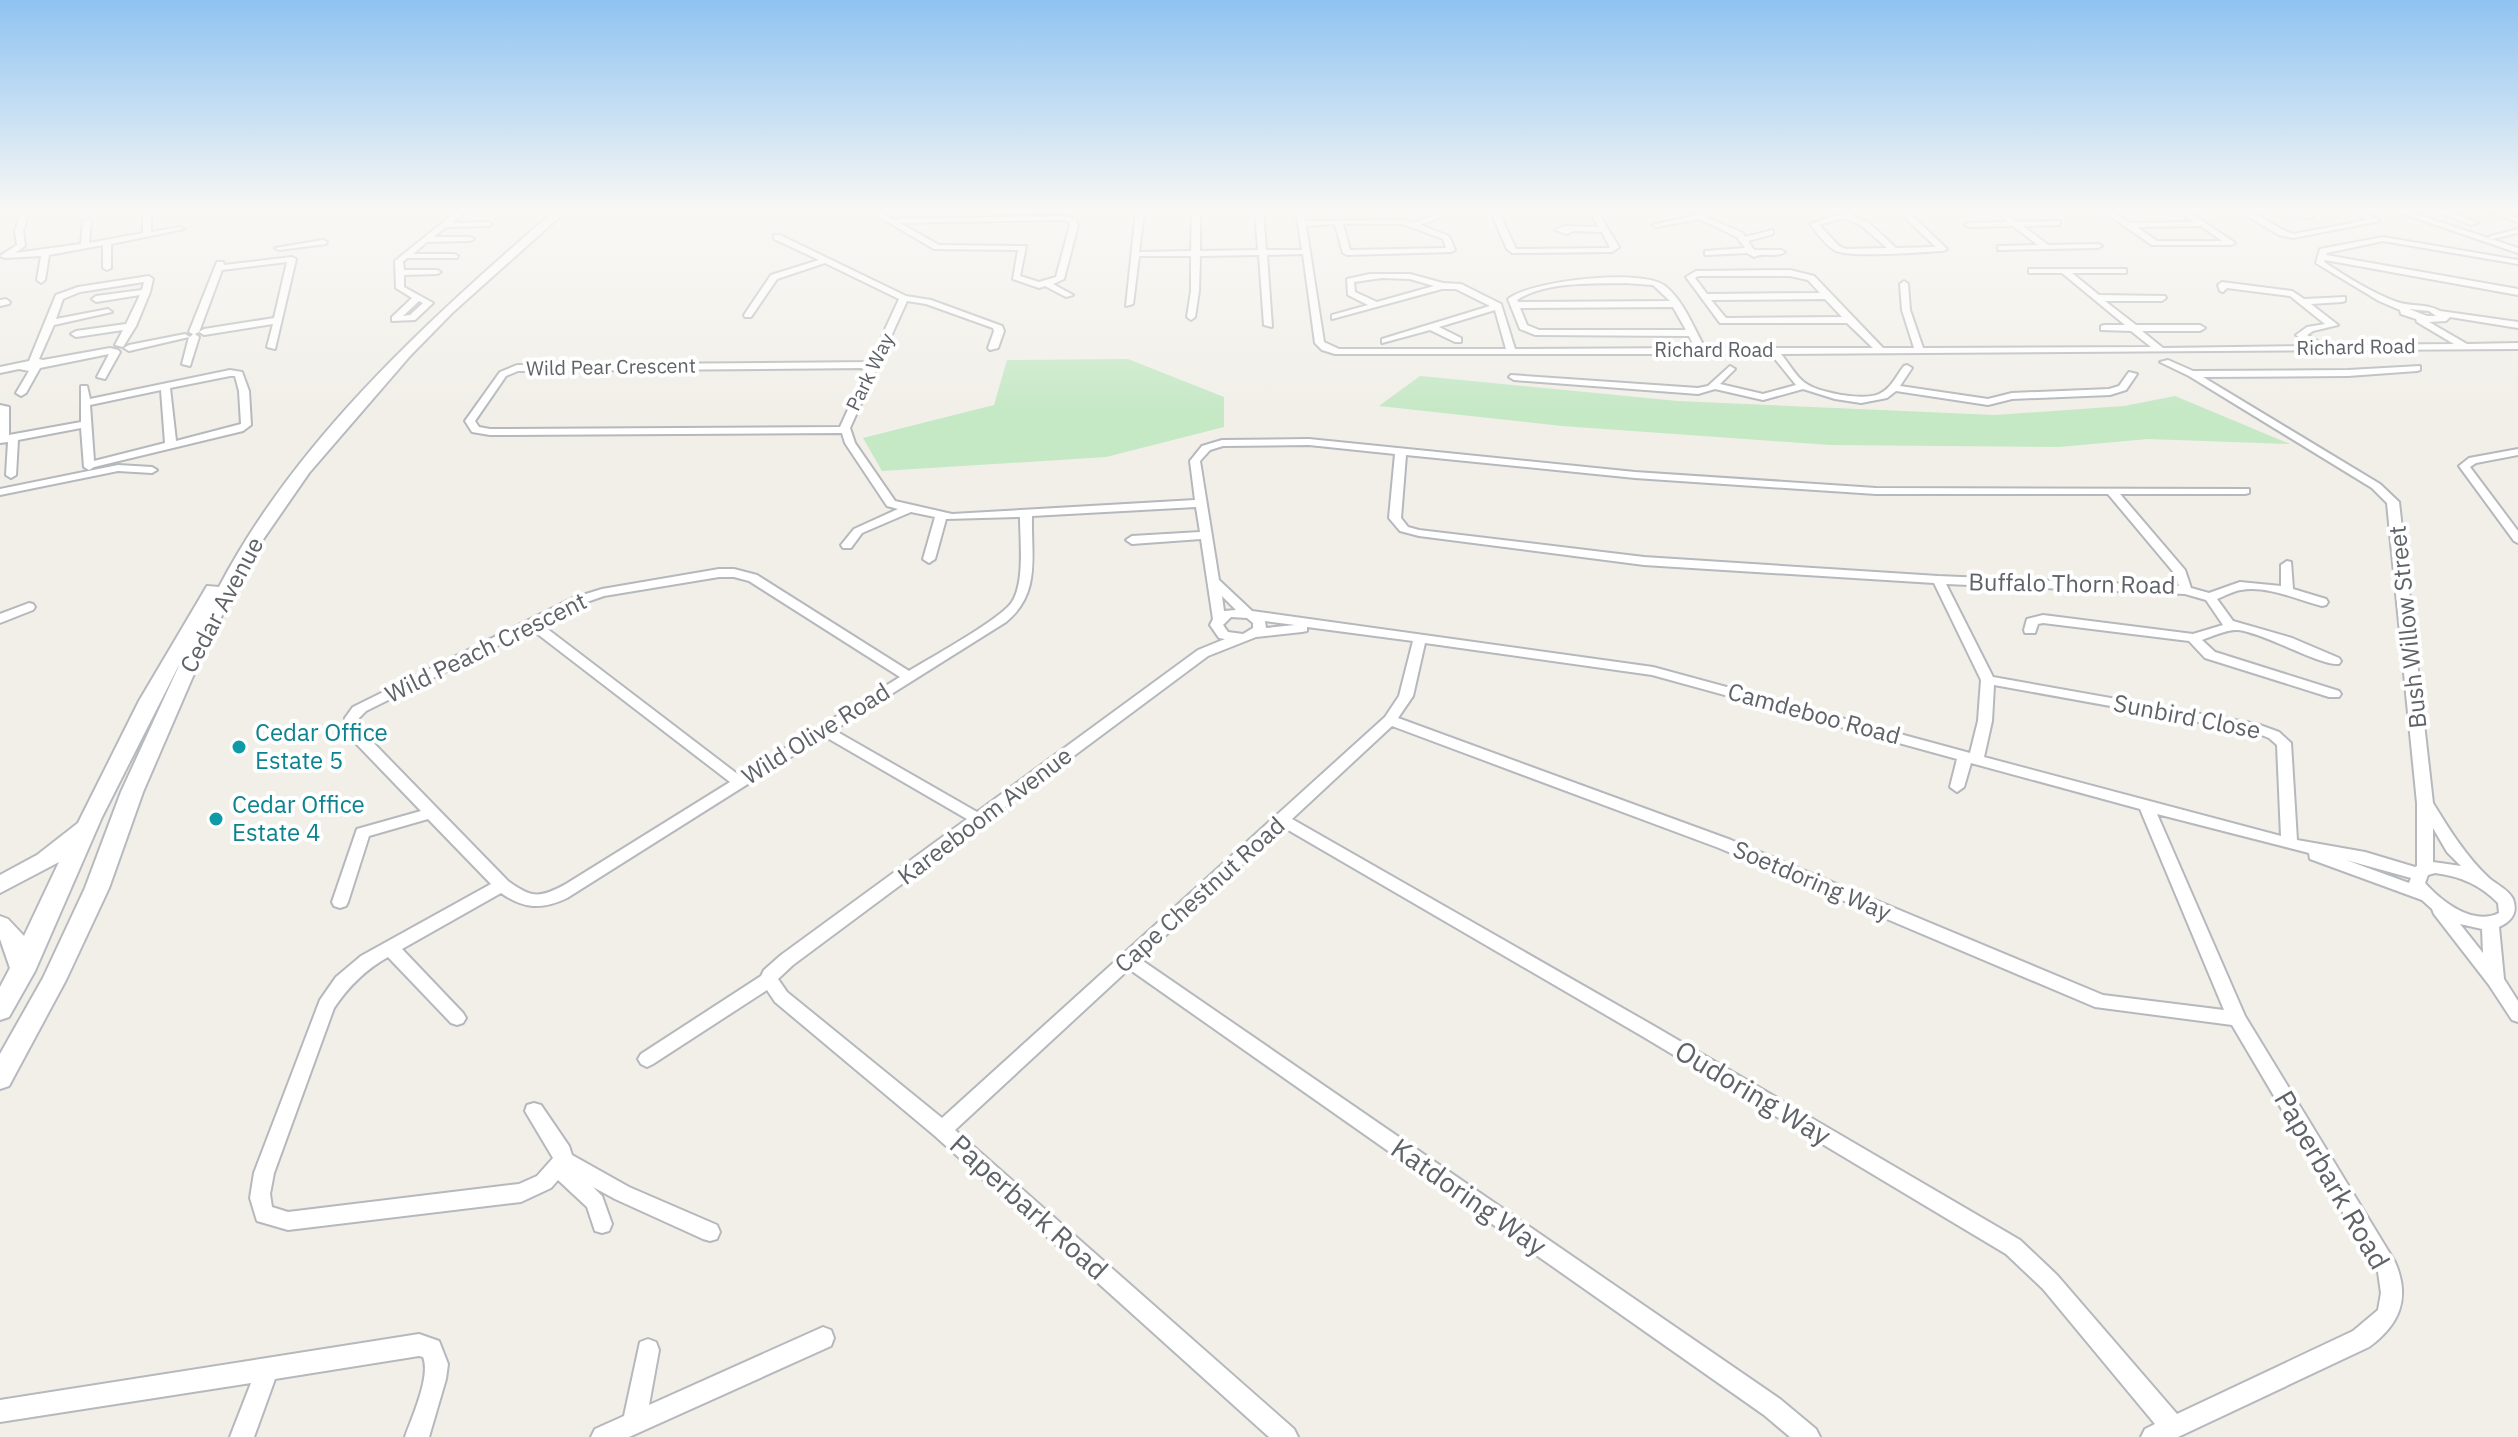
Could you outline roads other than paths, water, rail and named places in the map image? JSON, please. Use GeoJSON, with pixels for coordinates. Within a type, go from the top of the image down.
{"type":"FeatureCollection","features":[{"type":"Feature","properties":{"kind":"main road","name":"Cedar Avenue"},"geometry":{"type":"LineString","coordinates":[[0,1010],[23,971],[53,897],[184,636],[274,500],[350,406],[394,357],[479,278]]}},
{"type":"Feature","properties":{"kind":"main road","name":"Cedar Avenue"},"geometry":{"type":"LineString","coordinates":[[0,1078],[54,980],[97,888],[132,792],[194,653],[245,554],[304,470],[405,353],[484,278]]}},
{"type":"Feature","properties":{"kind":"main road"},"geometry":{"type":"LineString","coordinates":[[0,885],[45,861],[91,821]]}},
{"type":"Feature","properties":{"kind":"main road"},"geometry":{"type":"LineString","coordinates":[[0,925],[13,937],[23,971]]}},
{"type":"Feature","properties":{"kind":"street"},"geometry":{"type":"LineString","coordinates":[[187,364],[194,334],[215,278]]}},
{"type":"Feature","properties":{"kind":"street"},"geometry":{"type":"LineString","coordinates":[[272,347],[288,278]]}},
{"type":"Feature","properties":{"kind":"street"},"geometry":{"type":"LineString","coordinates":[[399,278],[400,288],[416,299]]}},
{"type":"Feature","properties":{"kind":"street"},"geometry":{"type":"LineString","coordinates":[[748,315],[773,278]]}},
{"type":"Feature","properties":{"kind":"street"},"geometry":{"type":"LineString","coordinates":[[861,278],[904,298],[928,302],[998,327],[993,348]]}},
{"type":"Feature","properties":{"kind":"street"},"geometry":{"type":"LineString","coordinates":[[1019,278],[1034,284],[1048,284],[1060,278]]}},
{"type":"Feature","properties":{"kind":"street"},"geometry":{"type":"LineString","coordinates":[[1129,304],[1133,278]]}},
{"type":"Feature","properties":{"kind":"street"},"geometry":{"type":"LineString","coordinates":[[1191,317],[1195,278]]}},
{"type":"Feature","properties":{"kind":"street"},"geometry":{"type":"LineString","coordinates":[[1266,278],[1269,325]]}},
{"type":"Feature","properties":{"kind":"street","name":"Richard Road"},"geometry":{"type":"LineString","coordinates":[[1311,278],[1320,343],[1325,348],[1348,353],[1879,349],[2157,352],[2518,346]]}},
{"type":"Feature","properties":{"kind":"street"},"geometry":{"type":"LineString","coordinates":[[1374,304],[1351,293],[1351,280],[1394,278]]}},
{"type":"Feature","properties":{"kind":"street"},"geometry":{"type":"LineString","coordinates":[[1422,278],[1498,306]]}},
{"type":"Feature","properties":{"kind":"street"},"geometry":{"type":"LineString","coordinates":[[1691,278],[1720,319],[1849,320]]}},
{"type":"Feature","properties":{"kind":"street"},"geometry":{"type":"LineString","coordinates":[[1811,278],[1879,349]]}},
{"type":"Feature","properties":{"kind":"street"},"geometry":{"type":"LineString","coordinates":[[2073,278],[2157,352],[2186,366],[2348,373],[2417,368]]}},
{"type":"Feature","properties":{"kind":"street"},"geometry":{"type":"LineString","coordinates":[[2345,278],[2404,308],[2464,346]]}},
{"type":"Feature","properties":{"kind":"street"},"geometry":{"type":"LineString","coordinates":[[2440,278],[2518,292]]}},
{"type":"Feature","properties":{"kind":"street"},"geometry":{"type":"LineString","coordinates":[[53,322],[59,297],[69,292],[149,279],[131,326],[102,377]]}},
{"type":"Feature","properties":{"kind":"street"},"geometry":{"type":"LineString","coordinates":[[1601,282],[1613,305]]}},
{"type":"Feature","properties":{"kind":"street"},"geometry":{"type":"LineString","coordinates":[[1691,333],[1534,332],[1523,327],[1512,299],[1521,292],[1601,282],[1655,283],[1663,288],[1674,304],[1701,350]]}},
{"type":"Feature","properties":{"kind":"street"},"geometry":{"type":"LineString","coordinates":[[1048,284],[1069,295]]}},
{"type":"Feature","properties":{"kind":"street"},"geometry":{"type":"LineString","coordinates":[[1904,284],[1906,310],[1919,349]]}},
{"type":"Feature","properties":{"kind":"street"},"geometry":{"type":"LineString","coordinates":[[1335,317],[1447,285]]}},
{"type":"Feature","properties":{"kind":"street"},"geometry":{"type":"LineString","coordinates":[[2223,289],[2222,285],[2288,293],[2333,325],[2310,329],[2301,335],[2321,348]]}},
{"type":"Feature","properties":{"kind":"street"},"geometry":{"type":"LineString","coordinates":[[96,299],[146,292]]}},
{"type":"Feature","properties":{"kind":"street"},"geometry":{"type":"LineString","coordinates":[[1704,297],[1827,296]]}},
{"type":"Feature","properties":{"kind":"street","name":"Park Way"},"geometry":{"type":"LineString","coordinates":[[904,298],[845,430],[846,437],[891,504],[941,516],[1201,503]]}},
{"type":"Feature","properties":{"kind":"street"},"geometry":{"type":"LineString","coordinates":[[2097,298],[2162,298]]}},
{"type":"Feature","properties":{"kind":"street"},"geometry":{"type":"LineString","coordinates":[[2302,302],[2342,299]]}},
{"type":"Feature","properties":{"kind":"street"},"geometry":{"type":"LineString","coordinates":[[1514,305],[1674,304]]}},
{"type":"Feature","properties":{"kind":"street"},"geometry":{"type":"LineString","coordinates":[[1575,305],[1588,333]]}},
{"type":"Feature","properties":{"kind":"street"},"geometry":{"type":"LineString","coordinates":[[1385,341],[1498,306]]}},
{"type":"Feature","properties":{"kind":"street"},"geometry":{"type":"LineString","coordinates":[[1498,306],[1511,351]]}},
{"type":"Feature","properties":{"kind":"street"},"geometry":{"type":"LineString","coordinates":[[2404,308],[2416,306],[2518,325]]}},
{"type":"Feature","properties":{"kind":"street"},"geometry":{"type":"LineString","coordinates":[[21,393],[45,329],[53,322],[108,312]]}},
{"type":"Feature","properties":{"kind":"street"},"geometry":{"type":"LineString","coordinates":[[2433,320],[2446,318],[2442,313]]}},
{"type":"Feature","properties":{"kind":"street"},"geometry":{"type":"LineString","coordinates":[[2413,316],[2433,320],[2477,346]]}},
{"type":"Feature","properties":{"kind":"street"},"geometry":{"type":"LineString","coordinates":[[0,371],[278,320]]}},
{"type":"Feature","properties":{"kind":"street"},"geometry":{"type":"LineString","coordinates":[[1760,321],[1772,336]]}},
{"type":"Feature","properties":{"kind":"street"},"geometry":{"type":"LineString","coordinates":[[76,334],[131,326]]}},
{"type":"Feature","properties":{"kind":"street"},"geometry":{"type":"LineString","coordinates":[[1429,326],[1458,340]]}},
{"type":"Feature","properties":{"kind":"street"},"geometry":{"type":"LineString","coordinates":[[2104,328],[2200,328]]}},
{"type":"Feature","properties":{"kind":"street"},"geometry":{"type":"LineString","coordinates":[[1773,350],[1801,385],[1836,397],[1879,397],[1893,388],[1907,368]]}},
{"type":"Feature","properties":{"kind":"street"},"geometry":{"type":"LineString","coordinates":[[2186,366],[2195,350]]}},
{"type":"Feature","properties":{"kind":"street","name":"Bush Willow Street"},"geometry":{"type":"LineString","coordinates":[[2157,352],[2165,362],[2186,366],[2376,486],[2393,502],[2425,803],[2421,872],[2417,884],[2431,900]]}},
{"type":"Feature","properties":{"kind":"street","name":"Wild Pear Crescent"},"geometry":{"type":"LineString","coordinates":[[845,430],[482,431],[472,427],[470,421],[503,374],[523,367],[876,365]]}},
{"type":"Feature","properties":{"kind":"street"},"geometry":{"type":"LineString","coordinates":[[1714,386],[1730,369]]}},
{"type":"Feature","properties":{"kind":"street"},"geometry":{"type":"LineString","coordinates":[[84,388],[89,466],[246,425],[245,402],[239,374],[236,373],[85,403]]}},
{"type":"Feature","properties":{"kind":"street"},"geometry":{"type":"LineString","coordinates":[[1893,388],[1988,402],[2012,396],[2110,392],[2123,388],[2132,374]]}},
{"type":"Feature","properties":{"kind":"street"},"geometry":{"type":"LineString","coordinates":[[1514,377],[1691,391],[1714,386],[1763,397],[1785,394],[1801,385]]}},
{"type":"Feature","properties":{"kind":"street"},"geometry":{"type":"LineString","coordinates":[[165,386],[171,446]]}},
{"type":"Feature","properties":{"kind":"street"},"geometry":{"type":"LineString","coordinates":[[4,407],[11,475]]}},
{"type":"Feature","properties":{"kind":"street"},"geometry":{"type":"LineString","coordinates":[[6,439],[85,424]]}},
{"type":"Feature","properties":{"kind":"street"},"geometry":{"type":"LineString","coordinates":[[1238,638],[1218,625],[1215,583],[1195,461],[1206,448],[1234,441],[1283,441],[1401,450],[1635,475],[1876,491],[2245,491]]}},
{"type":"Feature","properties":{"kind":"street","name":"Buffalo Thorn Road"},"geometry":{"type":"LineString","coordinates":[[1401,450],[1395,518],[1404,529],[1419,533],[1644,561],[1938,580],[2186,590],[2181,573],[2113,493]]}},
{"type":"Feature","properties":{"kind":"street"},"geometry":{"type":"LineString","coordinates":[[2518,452],[2473,460],[2464,466],[2512,526],[2518,539]]}},
{"type":"Feature","properties":{"kind":"street"},"geometry":{"type":"LineString","coordinates":[[0,492],[118,468],[152,470]]}},
{"type":"Feature","properties":{"kind":"street"},"geometry":{"type":"LineString","coordinates":[[847,545],[858,531],[907,509]]}},
{"type":"Feature","properties":{"kind":"street","name":"Wild Olive Road"},"geometry":{"type":"LineString","coordinates":[[532,903],[557,897],[1001,619],[1017,604],[1022,591],[1026,513]]}},
{"type":"Feature","properties":{"kind":"street"},"geometry":{"type":"LineString","coordinates":[[929,559],[941,516]]}},
{"type":"Feature","properties":{"kind":"street"},"geometry":{"type":"LineString","coordinates":[[1132,540],[1206,535]]}},
{"type":"Feature","properties":{"kind":"street"},"geometry":{"type":"LineString","coordinates":[[2287,565],[2287,591]]}},
{"type":"Feature","properties":{"kind":"street","name":"Wild Peach Crescent"},"geometry":{"type":"LineString","coordinates":[[532,903],[502,885],[351,731],[351,719],[369,704],[590,596],[734,573],[753,578],[908,676]]}},
{"type":"Feature","properties":{"kind":"street"},"geometry":{"type":"LineString","coordinates":[[1938,580],[1988,680],[1985,721],[1957,787]]}},
{"type":"Feature","properties":{"kind":"street"},"geometry":{"type":"LineString","coordinates":[[1215,583],[1232,601],[1260,622],[1256,633]]}},
{"type":"Feature","properties":{"kind":"street"},"geometry":{"type":"LineString","coordinates":[[2186,590],[2210,597],[2245,585],[2287,591],[2322,602]]}},
{"type":"Feature","properties":{"kind":"street"},"geometry":{"type":"LineString","coordinates":[[2210,597],[2231,624],[2287,641],[2334,661]]}},
{"type":"Feature","properties":{"kind":"street"},"geometry":{"type":"LineString","coordinates":[[0,619],[29,607]]}},
{"type":"Feature","properties":{"kind":"street","name":"Camdeboo Road"},"geometry":{"type":"LineString","coordinates":[[1218,625],[1236,612],[1653,671],[2292,844],[2421,872],[2435,867],[2461,871],[2493,888]]}},
{"type":"Feature","properties":{"kind":"street"},"geometry":{"type":"LineString","coordinates":[[2030,630],[2032,622],[2043,619],[2193,638],[2223,631],[2231,624]]}},
{"type":"Feature","properties":{"kind":"street"},"geometry":{"type":"LineString","coordinates":[[532,623],[739,782]]}},
{"type":"Feature","properties":{"kind":"street","name":"Kareeboom Avenue"},"geometry":{"type":"LineString","coordinates":[[1203,653],[1218,625]]}},
{"type":"Feature","properties":{"kind":"street","name":"Camdeboo Road"},"geometry":{"type":"LineString","coordinates":[[1238,638],[1327,625]]}},
{"type":"Feature","properties":{"kind":"street","name":"Kareeboom Avenue"},"geometry":{"type":"LineString","coordinates":[[647,1059],[769,980],[770,975],[787,960],[1203,653],[1238,638]]}},
{"type":"Feature","properties":{"kind":"street","name":"Cape Chestnut Road"},"geometry":{"type":"LineString","coordinates":[[942,1130],[1390,720],[1406,696],[1420,638]]}},
{"type":"Feature","properties":{"kind":"street"},"geometry":{"type":"LineString","coordinates":[[2193,638],[2210,655],[2334,694]]}},
{"type":"Feature","properties":{"kind":"street","name":"Sunbird Close"},"geometry":{"type":"LineString","coordinates":[[1988,680],[2257,728],[2274,735],[2284,743],[2292,844]]}},
{"type":"Feature","properties":{"kind":"street","name":"Soetdoring Way"},"geometry":{"type":"LineString","coordinates":[[1390,720],[1725,844],[2101,1002],[2237,1019]]}},
{"type":"Feature","properties":{"kind":"street"},"geometry":{"type":"LineString","coordinates":[[824,730],[978,819]]}},
{"type":"Feature","properties":{"kind":"street","name":"Bush Willow Street"},"geometry":{"type":"LineString","coordinates":[[2425,803],[2453,848],[2493,888]]}},
{"type":"Feature","properties":{"kind":"street","name":"Paperbark Road"},"geometry":{"type":"LineString","coordinates":[[2146,806],[2237,1019],[2388,1269],[2394,1300],[2386,1319],[2361,1339],[2153,1437]]}},
{"type":"Feature","properties":{"kind":"street"},"geometry":{"type":"LineString","coordinates":[[340,902],[362,833],[432,813]]}},
{"type":"Feature","properties":{"kind":"street","name":"Oudoring Way"},"geometry":{"type":"LineString","coordinates":[[1282,820],[1648,1031],[2013,1247],[2050,1282],[2173,1427]]}},
{"type":"Feature","properties":{"kind":"street","name":"Camdeboo Road"},"geometry":{"type":"LineString","coordinates":[[2292,844],[2431,900],[2464,918],[2491,923]]}},
{"type":"Feature","properties":{"kind":"street"},"geometry":{"type":"LineString","coordinates":[[502,885],[367,961],[342,982],[326,1005],[264,1173],[259,1191],[264,1214],[288,1221],[318,1219],[521,1193],[544,1182],[561,1163],[562,1152],[534,1111]]}},
{"type":"Feature","properties":{"kind":"street"},"geometry":{"type":"LineString","coordinates":[[2493,888],[2515,907],[2501,921],[2491,923],[2495,980]]}},
{"type":"Feature","properties":{"kind":"street"},"geometry":{"type":"LineString","coordinates":[[2431,900],[2495,980],[2518,1015]]}},
{"type":"Feature","properties":{"kind":"street"},"geometry":{"type":"LineString","coordinates":[[390,948],[457,1018]]}},
{"type":"Feature","properties":{"kind":"street","name":"Katdoring Way"},"geometry":{"type":"LineString","coordinates":[[1129,960],[1772,1407],[1808,1437]]}},
{"type":"Feature","properties":{"kind":"street","name":"Paperbark Road"},"geometry":{"type":"LineString","coordinates":[[769,980],[781,997],[942,1130],[1286,1437]]}},
{"type":"Feature","properties":{"kind":"street"},"geometry":{"type":"LineString","coordinates":[[561,1163],[595,1202],[602,1224]]}},
{"type":"Feature","properties":{"kind":"street"},"geometry":{"type":"LineString","coordinates":[[561,1163],[710,1232]]}},
{"type":"Feature","properties":{"kind":"street"},"geometry":{"type":"LineString","coordinates":[[603,1437],[823,1338]]}},
{"type":"Feature","properties":{"kind":"street"},"geometry":{"type":"LineString","coordinates":[[0,1411],[405,1345],[431,1349],[437,1364],[417,1437]]}},
{"type":"Feature","properties":{"kind":"street"},"geometry":{"type":"LineString","coordinates":[[634,1423],[648,1350]]}},
{"type":"Feature","properties":{"kind":"street"},"geometry":{"type":"LineString","coordinates":[[242,1437],[267,1369]]}},
{"type":"Feature","properties":{"kind":"place","name":"Cedar Office Estate 5"},"geometry":{"type":"Point","coordinates":[239,747]}},
{"type":"Feature","properties":{"kind":"place","name":"Cedar Office Estate 4"},"geometry":{"type":"Point","coordinates":[216,819]}}]}
